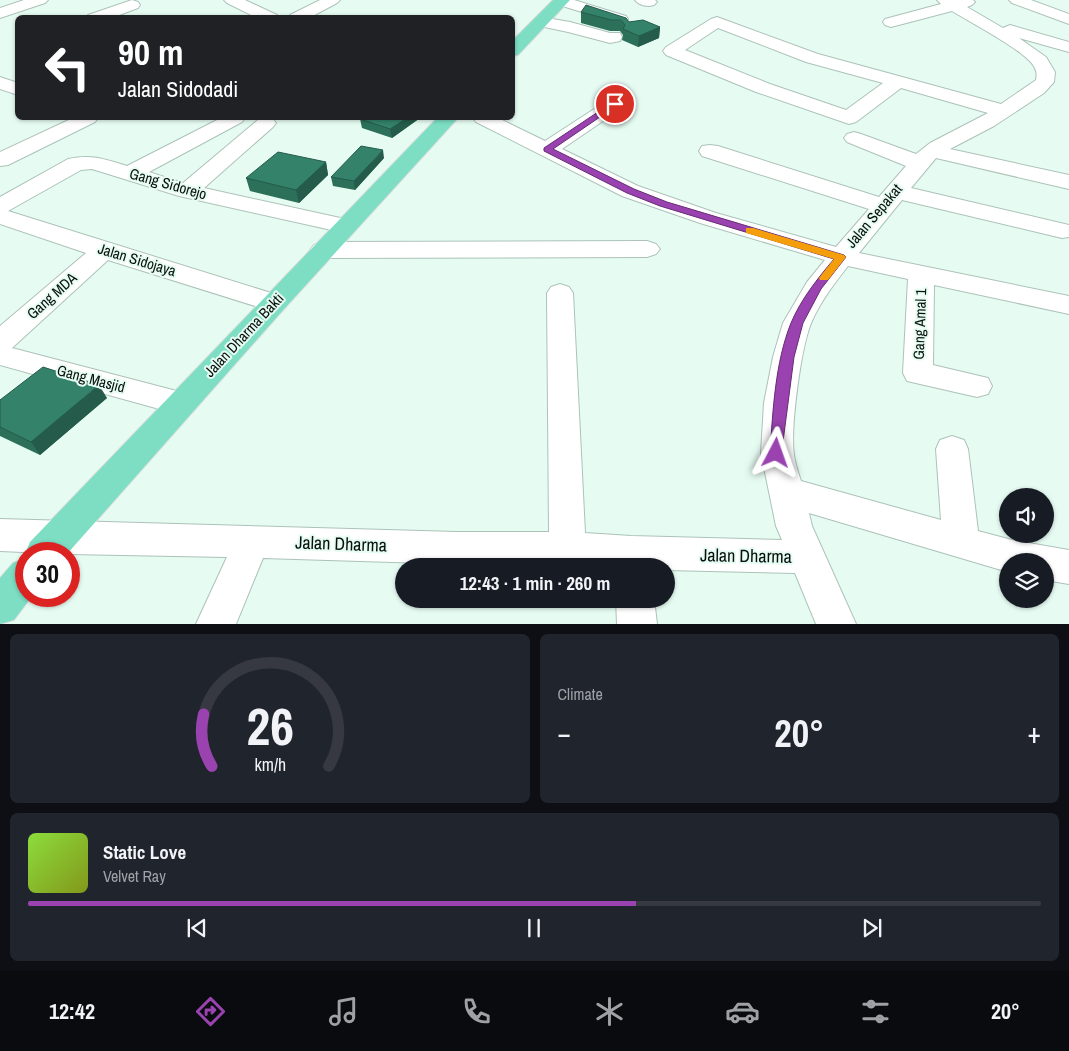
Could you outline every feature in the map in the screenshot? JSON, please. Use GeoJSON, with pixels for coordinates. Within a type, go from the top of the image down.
{"type":"FeatureCollection","features":[{"type":"Feature","properties":{"kind":"main road"},"geometry":{"type":"LineString","coordinates":[[515,48],[562,0]]}},
{"type":"Feature","properties":{"kind":"main road","name":"Jalan Dharma Bakti"},"geometry":{"type":"LineString","coordinates":[[54,542],[345,226],[446,120]]}},
{"type":"Feature","properties":{"kind":"main road"},"geometry":{"type":"LineString","coordinates":[[0,607],[15,589]]}},
{"type":"Feature","properties":{"kind":"street"},"geometry":{"type":"LineString","coordinates":[[3,20],[40,0]]}},
{"type":"Feature","properties":{"kind":"street"},"geometry":{"type":"LineString","coordinates":[[232,0],[264,15]]}},
{"type":"Feature","properties":{"kind":"street"},"geometry":{"type":"LineString","coordinates":[[302,15],[332,0]]}},
{"type":"Feature","properties":{"kind":"street"},"geometry":{"type":"LineString","coordinates":[[562,0],[637,25]]}},
{"type":"Feature","properties":{"kind":"street"},"geometry":{"type":"LineString","coordinates":[[1017,0],[1069,19]]}},
{"type":"Feature","properties":{"kind":"street"},"geometry":{"type":"LineString","coordinates":[[1040,9],[1069,2]]}},
{"type":"Feature","properties":{"kind":"street"},"geometry":{"type":"LineString","coordinates":[[103,15],[132,5]]}},
{"type":"Feature","properties":{"kind":"street"},"geometry":{"type":"LineString","coordinates":[[891,22],[966,7],[1069,46]]}},
{"type":"Feature","properties":{"kind":"street","name":"Jalan Sepakat"},"geometry":{"type":"LineString","coordinates":[[836,624],[794,526],[776,453],[780,403],[788,357],[797,323],[816,288],[925,157],[1004,112],[1045,82],[1046,72],[1040,61],[966,7]]}},
{"type":"Feature","properties":{"kind":"street"},"geometry":{"type":"LineString","coordinates":[[541,22],[570,27],[610,38],[614,37]]}},
{"type":"Feature","properties":{"kind":"street"},"geometry":{"type":"LineString","coordinates":[[898,82],[849,118],[763,88],[672,51],[717,22],[812,58],[898,82],[1004,112]]}},
{"type":"Feature","properties":{"kind":"street"},"geometry":{"type":"LineString","coordinates":[[0,82],[15,88]]}},
{"type":"Feature","properties":{"kind":"street"},"geometry":{"type":"LineString","coordinates":[[547,149],[615,104]]}},
{"type":"Feature","properties":{"kind":"street"},"geometry":{"type":"LineString","coordinates":[[0,160],[84,120]]}},
{"type":"Feature","properties":{"kind":"street"},"geometry":{"type":"LineString","coordinates":[[130,173],[231,120]]}},
{"type":"Feature","properties":{"kind":"street"},"geometry":{"type":"LineString","coordinates":[[487,120],[630,191],[663,204],[841,257],[1069,304]]}},
{"type":"Feature","properties":{"kind":"street"},"geometry":{"type":"LineString","coordinates":[[187,191],[266,122]]}},
{"type":"Feature","properties":{"kind":"street"},"geometry":{"type":"LineString","coordinates":[[854,138],[925,157],[1069,182]]}},
{"type":"Feature","properties":{"kind":"street"},"geometry":{"type":"LineString","coordinates":[[710,151],[889,198],[1062,230]]}},
{"type":"Feature","properties":{"kind":"street","name":"Gang Sidorejo"},"geometry":{"type":"LineString","coordinates":[[0,206],[76,164],[93,162],[187,191],[345,226]]}},
{"type":"Feature","properties":{"kind":"street","name":"Jalan Sidojaya"},"geometry":{"type":"LineString","coordinates":[[0,216],[274,303]]}},
{"type":"Feature","properties":{"kind":"street"},"geometry":{"type":"LineString","coordinates":[[323,250],[647,249]]}},
{"type":"Feature","properties":{"kind":"street","name":"Gang MDA"},"geometry":{"type":"LineString","coordinates":[[0,342],[104,250]]}},
{"type":"Feature","properties":{"kind":"street","name":"Gang Amal 1"},"geometry":{"type":"LineString","coordinates":[[922,274],[918,373],[977,386]]}},
{"type":"Feature","properties":{"kind":"street"},"geometry":{"type":"LineString","coordinates":[[560,293],[568,548]]}},
{"type":"Feature","properties":{"kind":"street","name":"Gang Masjid"},"geometry":{"type":"LineString","coordinates":[[0,355],[181,403]]}},
{"type":"Feature","properties":{"kind":"street"},"geometry":{"type":"LineString","coordinates":[[952,449],[961,542]]}},
{"type":"Feature","properties":{"kind":"street"},"geometry":{"type":"LineString","coordinates":[[785,491],[999,553]]}},
{"type":"Feature","properties":{"kind":"street","name":"Jalan Dharma"},"geometry":{"type":"LineString","coordinates":[[0,535],[32,542]]}},
{"type":"Feature","properties":{"kind":"street"},"geometry":{"type":"LineString","coordinates":[[216,624],[252,541]]}},
{"type":"Feature","properties":{"kind":"street","name":"Jalan Dharma"},"geometry":{"type":"LineString","coordinates":[[80,545],[252,541],[457,548],[568,548],[620,558]]}},
{"type":"Feature","properties":{"kind":"street","name":"Jalan Dharma"},"geometry":{"type":"LineString","coordinates":[[675,559],[807,557]]}},
{"type":"Feature","properties":{"kind":"street"},"geometry":{"type":"LineString","coordinates":[[1054,564],[1069,567]]}},
{"type":"Feature","properties":{"kind":"street"},"geometry":{"type":"LineString","coordinates":[[635,608],[636,624]]}},
{"type":"Feature","properties":{"kind":"building"},"geometry":{"type":"Polygon","coordinates":[[[586,5],[626,18],[629,22],[643,20],[660,27],[639,36],[623,29],[625,25],[621,20],[611,20],[581,12],[586,5]]]}},
{"type":"Feature","properties":{"kind":"building"},"geometry":{"type":"Polygon","coordinates":[[[363,120],[404,120],[390,129],[363,120]]]}},
{"type":"Feature","properties":{"kind":"building"},"geometry":{"type":"Polygon","coordinates":[[[361,146],[383,150],[354,181],[331,177],[361,146]]]}},
{"type":"Feature","properties":{"kind":"building"},"geometry":{"type":"Polygon","coordinates":[[[278,152],[326,162],[296,190],[246,178],[278,152]]]}},
{"type":"Feature","properties":{"kind":"building"},"geometry":{"type":"Polygon","coordinates":[[[43,367],[99,385],[31,442],[0,427],[0,400],[43,367]]]}},
{"type":"Feature","properties":{"kind":"slow traffic"},"geometry":{"type":"LineString","coordinates":[[750,231],[841,257],[824,278]]}},
{"type":"Feature","properties":{"kind":"route"},"geometry":{"type":"LineString","coordinates":[[615,104],[547,149],[630,191],[663,204],[841,257],[816,288],[797,323],[788,357],[780,403],[776,453]]}}]}
